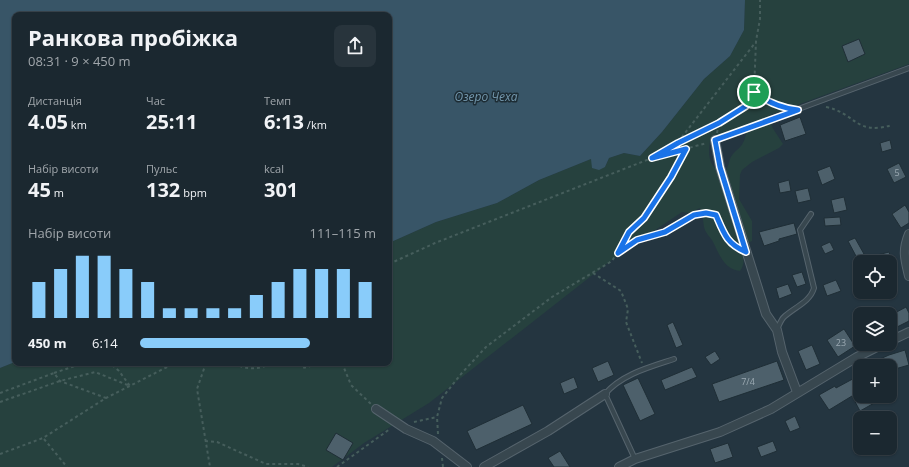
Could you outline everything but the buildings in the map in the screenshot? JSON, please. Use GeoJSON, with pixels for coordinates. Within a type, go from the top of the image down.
{"type":"FeatureCollection","features":[{"type":"Feature","properties":{"kind":"street"},"geometry":{"type":"LineString","coordinates":[[715,140],[720,167],[766,314],[777,330],[782,352],[797,392]]}},
{"type":"Feature","properties":{"kind":"street"},"geometry":{"type":"LineString","coordinates":[[909,234],[904,246],[904,254],[909,276]]}},
{"type":"Feature","properties":{"kind":"street"},"geometry":{"type":"LineString","coordinates":[[897,338],[909,332]]}},
{"type":"Feature","properties":{"kind":"street"},"geometry":{"type":"LineString","coordinates":[[619,467],[635,459],[720,432],[770,409],[869,351]]}},
{"type":"Feature","properties":{"kind":"street"},"geometry":{"type":"LineString","coordinates":[[484,467],[548,431],[605,394]]}},
{"type":"Feature","properties":{"kind":"street"},"geometry":{"type":"LineString","coordinates":[[376,409],[398,423],[433,441],[467,467]]}},
{"type":"Feature","properties":{"kind":"lane"},"geometry":{"type":"LineString","coordinates":[[715,140],[909,68]]}},
{"type":"Feature","properties":{"kind":"lane"},"geometry":{"type":"LineString","coordinates":[[777,330],[783,317],[813,294],[814,288],[800,230],[811,214]]}},
{"type":"Feature","properties":{"kind":"lane"},"geometry":{"type":"LineString","coordinates":[[635,459],[605,394],[613,384],[674,359]]}},
{"type":"Feature","properties":{"kind":"path"},"geometry":{"type":"LineString","coordinates":[[652,158],[678,143],[719,123],[746,106],[754,92],[756,41],[760,20],[760,0]]}},
{"type":"Feature","properties":{"kind":"path"},"geometry":{"type":"LineString","coordinates":[[678,143],[756,41]]}},
{"type":"Feature","properties":{"kind":"path"},"geometry":{"type":"LineString","coordinates":[[754,92],[764,100],[775,105],[798,110]]}},
{"type":"Feature","properties":{"kind":"path"},"geometry":{"type":"LineString","coordinates":[[838,109],[865,128],[877,129],[892,125]]}},
{"type":"Feature","properties":{"kind":"path"},"geometry":{"type":"LineString","coordinates":[[392,263],[435,243],[652,158],[715,140]]}},
{"type":"Feature","properties":{"kind":"path"},"geometry":{"type":"LineString","coordinates":[[443,467],[437,417],[442,398],[461,374],[486,347],[552,298],[612,261],[629,232],[644,218],[671,177],[686,149]]}},
{"type":"Feature","properties":{"kind":"path"},"geometry":{"type":"LineString","coordinates":[[618,253],[637,240],[665,232],[694,215],[706,213],[716,215],[723,232],[734,247],[746,252]]}},
{"type":"Feature","properties":{"kind":"path"},"geometry":{"type":"LineString","coordinates":[[592,273],[621,291],[628,308],[626,322],[644,370]]}},
{"type":"Feature","properties":{"kind":"path"},"geometry":{"type":"LineString","coordinates":[[0,393],[75,366]]}},
{"type":"Feature","properties":{"kind":"path"},"geometry":{"type":"LineString","coordinates":[[113,366],[130,386]]}},
{"type":"Feature","properties":{"kind":"path"},"geometry":{"type":"LineString","coordinates":[[0,454],[43,438],[106,398],[169,366]]}},
{"type":"Feature","properties":{"kind":"path"},"geometry":{"type":"LineString","coordinates":[[205,366],[197,388],[210,467]]}},
{"type":"Feature","properties":{"kind":"path"},"geometry":{"type":"LineString","coordinates":[[239,366],[242,368],[261,369],[267,366]]}},
{"type":"Feature","properties":{"kind":"path"},"geometry":{"type":"LineString","coordinates":[[298,366],[307,368],[311,366]]}},
{"type":"Feature","properties":{"kind":"path"},"geometry":{"type":"LineString","coordinates":[[343,366],[351,384],[376,409]]}},
{"type":"Feature","properties":{"kind":"path"},"geometry":{"type":"LineString","coordinates":[[0,402],[60,381],[95,372],[130,386]]}},
{"type":"Feature","properties":{"kind":"path"},"geometry":{"type":"LineString","coordinates":[[54,373],[60,381],[106,398]]}},
{"type":"Feature","properties":{"kind":"path"},"geometry":{"type":"LineString","coordinates":[[337,467],[398,423],[419,422],[437,417]]}},
{"type":"Feature","properties":{"kind":"path"},"geometry":{"type":"LineString","coordinates":[[43,438],[67,467]]}},
{"type":"Feature","properties":{"kind":"path"},"geometry":{"type":"LineString","coordinates":[[205,441],[217,442],[266,464],[298,464],[308,467]]}},
{"type":"Feature","properties":{"kind":"green space"},"geometry":{"type":"Polygon","coordinates":[[[745,0],[909,0],[909,64],[770,115],[772,127],[783,144],[779,148],[752,162],[742,170],[740,175],[739,199],[752,221],[752,241],[740,247],[743,256],[743,265],[740,271],[729,267],[722,260],[712,240],[705,231],[700,208],[689,213],[682,212],[618,255],[429,403],[364,443],[332,467],[0,467],[0,368],[12,363],[12,366],[392,366],[392,242],[436,222],[497,203],[539,180],[591,159],[605,167],[609,158],[624,153],[640,156],[662,132],[704,79],[730,56],[744,30],[745,0]],[[741,127],[710,140],[710,160],[718,171],[723,174],[725,172],[732,155],[741,146],[746,134],[741,127]]]}},
{"type":"Feature","properties":{"kind":"water","name":"Озеро Чеха"},"geometry":{"type":"Polygon","coordinates":[[[0,0],[745,0],[744,30],[730,56],[704,79],[662,132],[640,156],[624,153],[609,158],[605,167],[599,170],[592,168],[591,159],[539,180],[497,203],[436,222],[392,242],[392,12],[12,12],[12,363],[0,368],[0,0]]]}},
{"type":"Feature","properties":{"kind":"route"},"geometry":{"type":"LineString","coordinates":[[754,92],[764,100],[775,105],[798,110],[715,140],[720,167],[746,252],[734,247],[723,232],[716,215],[706,213],[694,215],[665,232],[637,240],[618,253],[629,232],[644,218],[671,177],[686,149],[652,158],[678,143],[719,123],[746,106],[754,92]]}}]}
